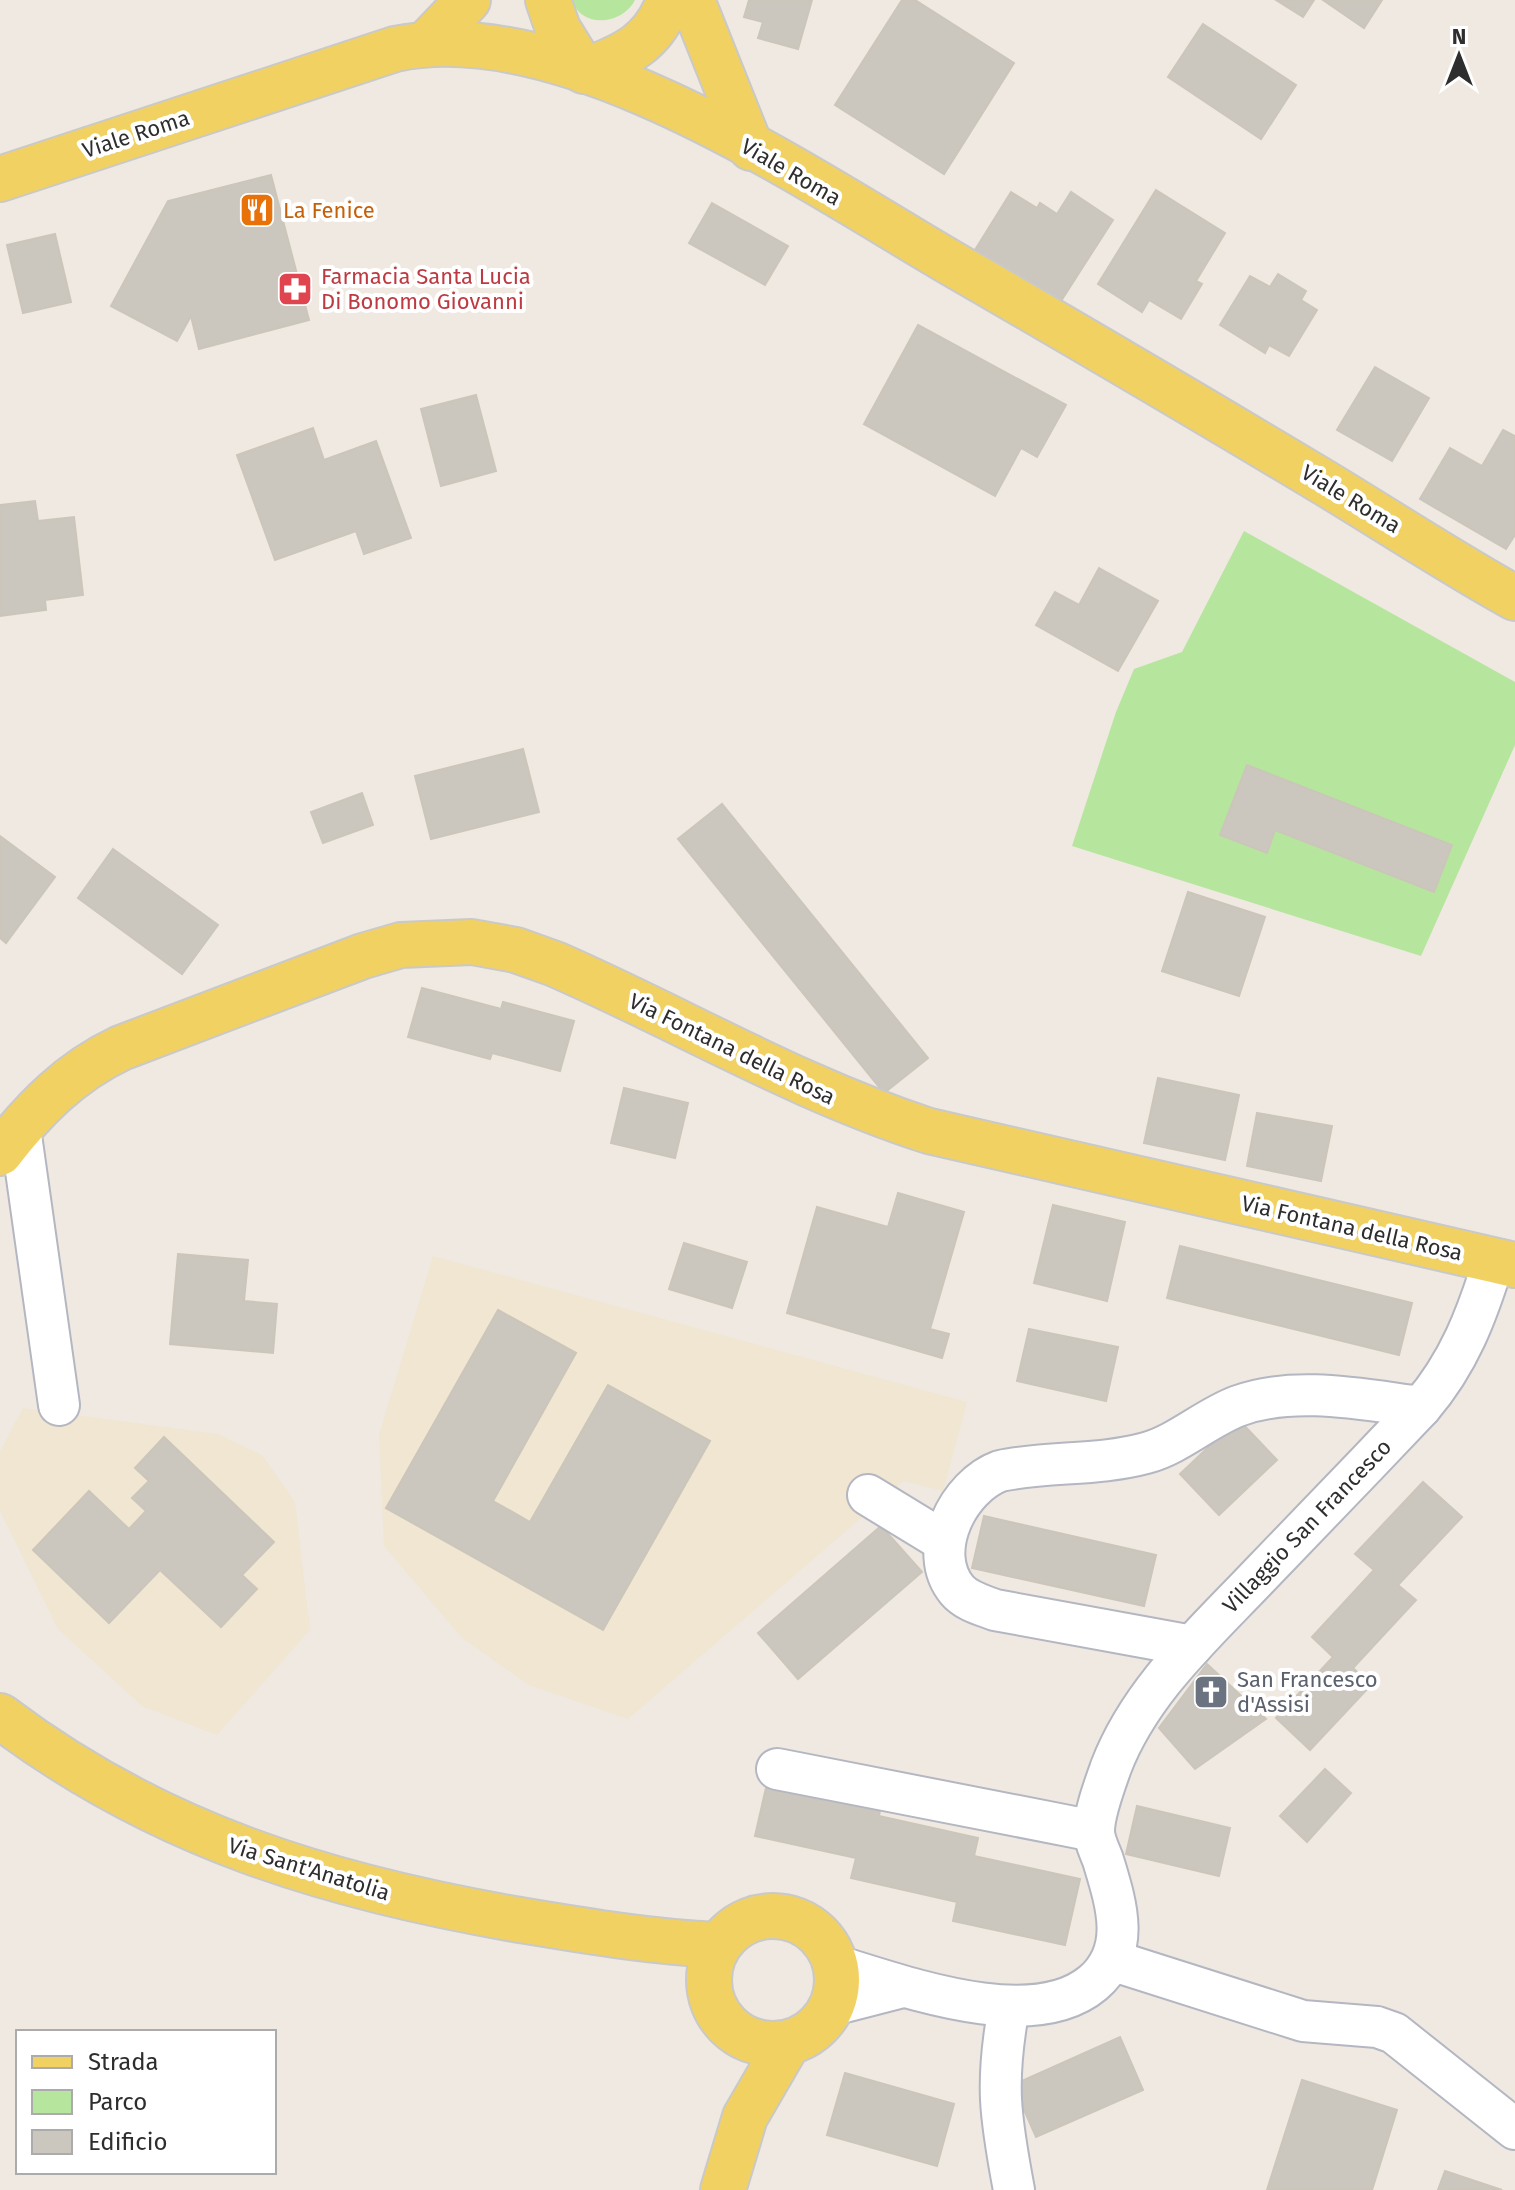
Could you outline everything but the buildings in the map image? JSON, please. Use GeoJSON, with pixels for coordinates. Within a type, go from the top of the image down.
{"type":"FeatureCollection","features":[{"type":"Feature","properties":{"kind":"main road"},"geometry":{"type":"LineString","coordinates":[[426,44],[468,0]]}},
{"type":"Feature","properties":{"kind":"main road"},"geometry":{"type":"LineString","coordinates":[[548,0],[558,29],[584,71],[619,59],[646,40],[669,0]]}},
{"type":"Feature","properties":{"kind":"main road"},"geometry":{"type":"LineString","coordinates":[[692,0],[751,148]]}},
{"type":"Feature","properties":{"kind":"main road","name":"Viale Roma"},"geometry":{"type":"LineString","coordinates":[[0,179],[331,69],[426,44],[480,45],[584,71],[673,109],[751,148],[1088,342],[1515,598]]}},
{"type":"Feature","properties":{"kind":"main road","name":"Via Fontana della Rosa"},"geometry":{"type":"LineString","coordinates":[[10,1141],[69,1079],[121,1048],[380,950],[428,942],[472,942],[516,950],[566,969],[792,1080],[882,1117],[929,1131],[1505,1262]]}},
{"type":"Feature","properties":{"kind":"main road","name":"Via Sant'Anatolia"},"geometry":{"type":"LineString","coordinates":[[0,1716],[48,1750],[148,1809],[228,1845],[327,1879],[403,1898],[648,1942],[718,1945]]}},
{"type":"Feature","properties":{"kind":"main road"},"geometry":{"type":"LineString","coordinates":[[709,1988],[711,1958],[718,1945],[733,1929],[752,1919],[784,1917],[814,1930],[828,1946],[835,1985],[823,2022],[807,2035],[788,2043],[768,2044],[748,2040],[729,2027]]}},
{"type":"Feature","properties":{"kind":"main road","name":"Via Sant'Anatolia"},"geometry":{"type":"LineString","coordinates":[[648,1942],[709,1988],[715,2010],[729,2027]]}},
{"type":"Feature","properties":{"kind":"main road"},"geometry":{"type":"LineString","coordinates":[[724,2183],[732,2063],[729,2027]]}},
{"type":"Feature","properties":{"kind":"main road"},"geometry":{"type":"LineString","coordinates":[[724,2183],[757,2091],[788,2043]]}},
{"type":"Feature","properties":{"kind":"street"},"geometry":{"type":"LineString","coordinates":[[10,1141],[59,1405]]}},
{"type":"Feature","properties":{"kind":"street","name":"Villaggio San Francesco"},"geometry":{"type":"LineString","coordinates":[[1094,1831],[1111,1769],[1126,1733],[1146,1701],[1192,1646],[1421,1407],[1450,1372],[1505,1262]]}},
{"type":"Feature","properties":{"kind":"street","name":"Villaggio San Francesco"},"geometry":{"type":"LineString","coordinates":[[945,1542],[969,1491],[986,1477],[1000,1471],[1104,1462],[1148,1452],[1220,1414],[1265,1400],[1346,1398],[1421,1407]]}},
{"type":"Feature","properties":{"kind":"street"},"geometry":{"type":"LineString","coordinates":[[868,1495],[945,1542],[948,1576],[958,1591],[979,1604],[1192,1646]]}},
{"type":"Feature","properties":{"kind":"street"},"geometry":{"type":"LineString","coordinates":[[777,1769],[1094,1831],[1117,1917],[1114,1961],[1094,1982],[1073,1995],[1047,2003],[1009,2007],[905,1986],[835,1985]]}},
{"type":"Feature","properties":{"kind":"street"},"geometry":{"type":"LineString","coordinates":[[1114,1961],[1303,2021],[1377,2027],[1394,2033],[1515,2129]]}},
{"type":"Feature","properties":{"kind":"street"},"geometry":{"type":"LineString","coordinates":[[1009,2007],[999,2065],[998,2100],[1014,2190]]}},
{"type":"Feature","properties":{"kind":"shaded area"},"geometry":{"type":"Polygon","coordinates":[[[433,1256],[967,1402],[943,1491],[904,1481],[628,1719],[529,1685],[462,1638],[384,1546],[379,1435],[433,1256]]]}},
{"type":"Feature","properties":{"kind":"shaded area"},"geometry":{"type":"Polygon","coordinates":[[[23,1408],[218,1434],[262,1455],[295,1502],[310,1630],[217,1735],[142,1706],[58,1629],[0,1511],[0,1451],[23,1408]]]}},
{"type":"Feature","properties":{"kind":"green space"},"geometry":{"type":"Polygon","coordinates":[[[572,0],[635,0],[622,14],[593,20],[577,10],[572,0]]]}},
{"type":"Feature","properties":{"kind":"green space"},"geometry":{"type":"Polygon","coordinates":[[[1244,531],[1515,682],[1515,745],[1421,956],[1072,846],[1116,712],[1134,669],[1182,652],[1244,531]]]}},
{"type":"Feature","properties":{"kind":"place","name":"La Fenice"},"geometry":{"type":"Point","coordinates":[257,210]}},
{"type":"Feature","properties":{"kind":"place","name":"Farmacia Santa Lucia Di Bonomo Giovanni"},"geometry":{"type":"Point","coordinates":[295,289]}},
{"type":"Feature","properties":{"kind":"place","name":"San Francesco d'Assisi"},"geometry":{"type":"Point","coordinates":[1211,1692]}}]}
